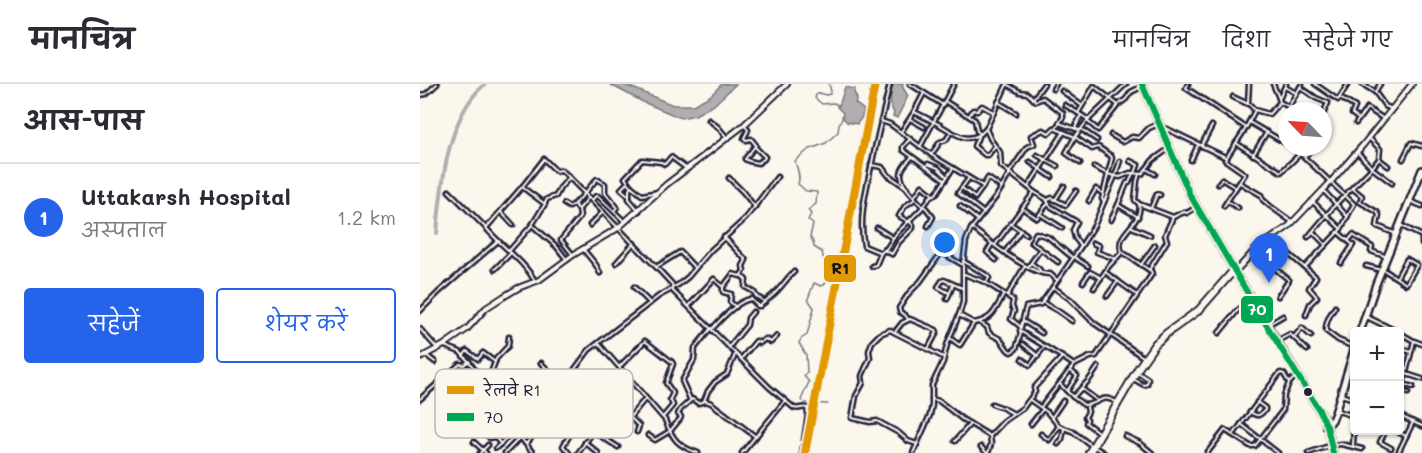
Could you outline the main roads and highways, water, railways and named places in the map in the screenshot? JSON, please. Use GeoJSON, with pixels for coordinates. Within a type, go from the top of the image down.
{"type":"FeatureCollection","features":[{"type":"Feature","properties":{"kind":"highway"},"geometry":{"type":"LineString","coordinates":[[1143,86],[1149,105],[1190,195],[1234,271]]}},
{"type":"Feature","properties":{"kind":"highway"},"geometry":{"type":"LineString","coordinates":[[1158,125],[1167,150],[1195,208],[1234,271]]}},
{"type":"Feature","properties":{"kind":"highway"},"geometry":{"type":"LineString","coordinates":[[1093,450],[1118,403],[1155,344],[1199,310],[1234,271]]}},
{"type":"Feature","properties":{"kind":"highway"},"geometry":{"type":"LineString","coordinates":[[1093,450],[1154,350],[1203,310],[1234,271]]}},
{"type":"Feature","properties":{"kind":"main road"},"geometry":{"type":"LineString","coordinates":[[1383,270],[1422,170]]}},
{"type":"Feature","properties":{"kind":"main road"},"geometry":{"type":"LineString","coordinates":[[1362,327],[1383,270],[1422,177]]}},
{"type":"Feature","properties":{"kind":"main road"},"geometry":{"type":"LineString","coordinates":[[1234,271],[1320,416],[1332,453]]}},
{"type":"Feature","properties":{"kind":"main road"},"geometry":{"type":"LineString","coordinates":[[1234,271],[1296,376]]}},
{"type":"Feature","properties":{"kind":"main road"},"geometry":{"type":"LineString","coordinates":[[1326,429],[1334,421],[1338,411],[1350,364]]}},
{"type":"Feature","properties":{"kind":"main road"},"geometry":{"type":"LineString","coordinates":[[1326,429],[1332,420],[1350,370]]}},
{"type":"Feature","properties":{"kind":"waterway"},"geometry":{"type":"LineString","coordinates":[[437,233],[444,174],[454,133],[472,98],[485,84]]}},
{"type":"Feature","properties":{"kind":"waterway"},"geometry":{"type":"LineString","coordinates":[[829,84],[830,94],[819,93],[815,98],[822,104],[834,103],[839,106]]}},
{"type":"Feature","properties":{"kind":"waterway"},"geometry":{"type":"LineString","coordinates":[[803,401],[801,400],[809,382],[804,376],[807,372],[806,355],[799,343],[807,335],[814,308],[808,299],[814,283],[821,286],[829,278],[823,271],[825,265],[822,252],[814,247],[810,237],[813,224],[808,220],[811,214],[808,210],[816,204],[817,192],[806,191],[798,184],[799,175],[795,161],[808,150],[826,143],[838,132],[843,117]]}},
{"type":"Feature","properties":{"kind":"waterway"},"geometry":{"type":"LineString","coordinates":[[805,403],[828,404]]}},
{"type":"Feature","properties":{"kind":"rail line","name":"R1"},"geometry":{"type":"LineString","coordinates":[[805,453],[875,84]]}},
{"type":"Feature","properties":{"kind":"place","name":"Uttakarsh Hospital"},"geometry":{"type":"Point","coordinates":[1269,283]}}]}
